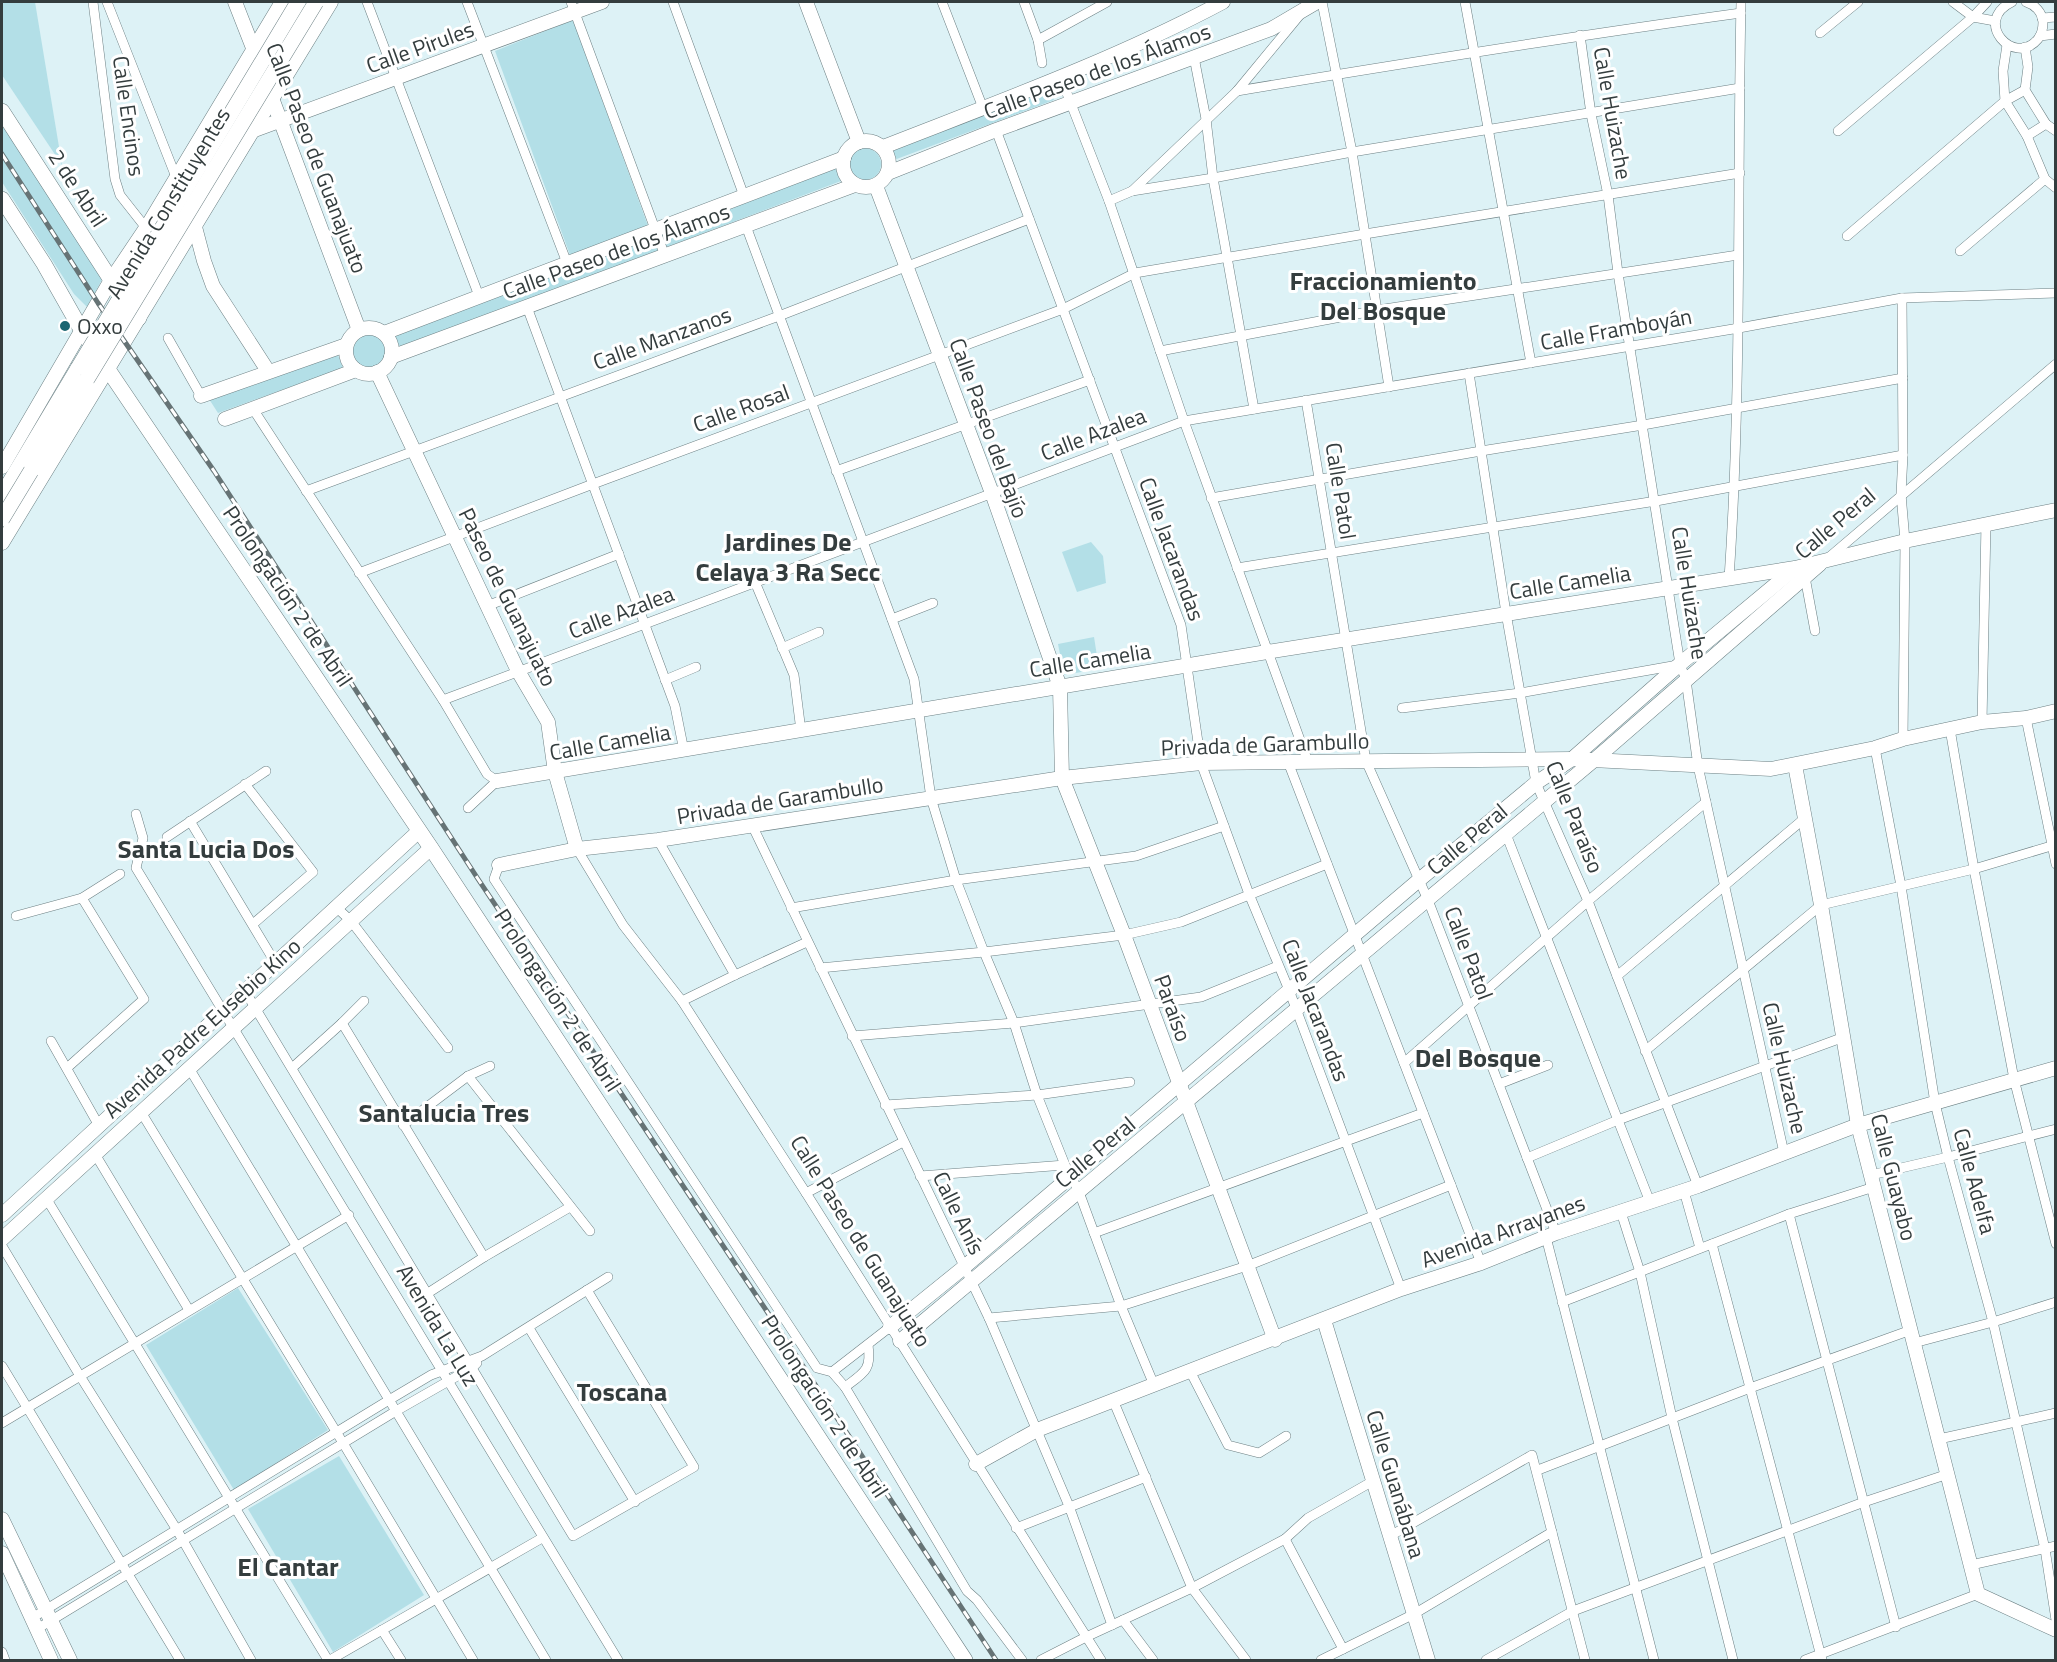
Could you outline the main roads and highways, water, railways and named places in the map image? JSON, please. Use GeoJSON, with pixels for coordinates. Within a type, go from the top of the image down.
{"type":"FeatureCollection","features":[{"type":"Feature","properties":{"kind":"main road","name":"Calle Paseo de Guanajuato"},"geometry":{"type":"LineString","coordinates":[[236,2],[255,35]]}},
{"type":"Feature","properties":{"kind":"main road"},"geometry":{"type":"LineString","coordinates":[[2,467],[77,369],[82,331],[253,49],[255,35],[282,2]]}},
{"type":"Feature","properties":{"kind":"main road","name":"Avenida Constituyentes"},"geometry":{"type":"LineString","coordinates":[[2,519],[77,369],[298,2]]}},
{"type":"Feature","properties":{"kind":"main road","name":"Avenida Constituyentes"},"geometry":{"type":"LineString","coordinates":[[77,369],[316,2]]}},
{"type":"Feature","properties":{"kind":"main road"},"geometry":{"type":"LineString","coordinates":[[2,543],[332,2]]}},
{"type":"Feature","properties":{"kind":"main road","name":"Calle Pirules"},"geometry":{"type":"LineString","coordinates":[[254,129],[484,45],[573,7],[602,2]]}},
{"type":"Feature","properties":{"kind":"main road"},"geometry":{"type":"LineString","coordinates":[[806,2],[858,142]]}},
{"type":"Feature","properties":{"kind":"main road","name":"Calle Paseo de los Álamos"},"geometry":{"type":"LineString","coordinates":[[883,147],[1061,78],[1174,27],[1223,2]]}},
{"type":"Feature","properties":{"kind":"main road","name":"Calle Paseo de los Álamos"},"geometry":{"type":"LineString","coordinates":[[888,174],[996,130],[1271,28],[1315,4]]}},
{"type":"Feature","properties":{"kind":"main road","name":"Calle Paseo de Guanajuato"},"geometry":{"type":"LineString","coordinates":[[253,49],[359,330]]}},
{"type":"Feature","properties":{"kind":"main road"},"geometry":{"type":"LineString","coordinates":[[222,100],[245,106],[252,116],[254,129]]}},
{"type":"Feature","properties":{"kind":"main road","name":"2 de Abril"},"geometry":{"type":"LineString","coordinates":[[2,111],[111,280],[139,318]]}},
{"type":"Feature","properties":{"kind":"main road"},"geometry":{"type":"LineString","coordinates":[[871,141],[883,147],[890,160],[888,174],[876,186],[865,188],[855,185],[847,178],[843,168],[844,158],[849,148],[858,142],[871,141]]}},
{"type":"Feature","properties":{"kind":"main road","name":"Calle Paseo de los Álamos"},"geometry":{"type":"LineString","coordinates":[[384,333],[844,158]]}},
{"type":"Feature","properties":{"kind":"main road","name":"Calle Paseo de los Álamos"},"geometry":{"type":"LineString","coordinates":[[391,357],[855,185]]}},
{"type":"Feature","properties":{"kind":"main road","name":"Calle Paseo del Bajío"},"geometry":{"type":"LineString","coordinates":[[876,186],[992,493],[1060,687]]}},
{"type":"Feature","properties":{"kind":"main road","name":"Prolongación 2 de Abril"},"geometry":{"type":"LineString","coordinates":[[2,200],[44,264],[82,331],[107,369],[431,848],[965,1660]]}},
{"type":"Feature","properties":{"kind":"main road"},"geometry":{"type":"LineString","coordinates":[[195,226],[213,286],[268,371]]}},
{"type":"Feature","properties":{"kind":"main road"},"geometry":{"type":"LineString","coordinates":[[146,228],[148,237],[156,249],[169,255],[180,251],[204,261]]}},
{"type":"Feature","properties":{"kind":"main road"},"geometry":{"type":"LineString","coordinates":[[372,327],[384,333],[391,344],[391,357],[386,366],[378,372],[367,374],[356,370],[346,355],[346,345],[351,336],[359,330],[372,327]]}},
{"type":"Feature","properties":{"kind":"main road"},"geometry":{"type":"LineString","coordinates":[[201,396],[346,345]]}},
{"type":"Feature","properties":{"kind":"main road"},"geometry":{"type":"LineString","coordinates":[[77,369],[74,360],[85,369],[91,381],[92,395]]}},
{"type":"Feature","properties":{"kind":"main road"},"geometry":{"type":"LineString","coordinates":[[225,419],[356,370]]}},
{"type":"Feature","properties":{"kind":"main road","name":"Paseo de Guanajuato"},"geometry":{"type":"LineString","coordinates":[[378,372],[518,671],[548,722],[555,772],[578,849]]}},
{"type":"Feature","properties":{"kind":"main road","name":"Avenida Constituyentes"},"geometry":{"type":"LineString","coordinates":[[2,495],[26,467]]}},
{"type":"Feature","properties":{"kind":"main road"},"geometry":{"type":"LineString","coordinates":[[2,503],[18,508],[25,505]]}},
{"type":"Feature","properties":{"kind":"main road","name":"Calle Peral"},"geometry":{"type":"LineString","coordinates":[[890,1327],[963,1268],[1068,1170],[1178,1084],[1536,783],[1572,759],[1680,664],[1800,573],[1826,560],[1905,540],[2055,510]]}},
{"type":"Feature","properties":{"kind":"main road","name":"Calle Camelia"},"geometry":{"type":"LineString","coordinates":[[497,781],[1506,613],[1729,579],[1800,573]]}},
{"type":"Feature","properties":{"kind":"main road","name":"Calle Peral"},"geometry":{"type":"LineString","coordinates":[[900,1341],[1593,761],[1686,680],[1800,573]]}},
{"type":"Feature","properties":{"kind":"main road","name":"Paraíso"},"geometry":{"type":"LineString","coordinates":[[1060,687],[1062,777],[1124,935],[1185,1104],[1275,1340]]}},
{"type":"Feature","properties":{"kind":"main road","name":"Privada de Garambullo"},"geometry":{"type":"LineString","coordinates":[[499,865],[578,849],[658,840],[1062,777],[1201,762],[1572,759],[1771,769],[1875,748],[1903,739],[1982,722],[2026,718],[2055,711]]}},
{"type":"Feature","properties":{"kind":"main road","name":"Calle Guayabo"},"geometry":{"type":"LineString","coordinates":[[1795,765],[1858,1125],[1978,1594],[2055,1630]]}},
{"type":"Feature","properties":{"kind":"main road","name":"Avenida Padre Eusebio Kino"},"geometry":{"type":"LineString","coordinates":[[2,1215],[98,1124],[338,908],[419,831]]}},
{"type":"Feature","properties":{"kind":"main road","name":"Avenida Padre Eusebio Kino"},"geometry":{"type":"LineString","coordinates":[[2,1239],[431,848]]}},
{"type":"Feature","properties":{"kind":"main road","name":"Avenida Arrayanes"},"geometry":{"type":"LineString","coordinates":[[976,1464],[1037,1430],[1275,1340],[1401,1289],[1481,1263],[1551,1235],[1698,1186],[1858,1125],[2055,1068]]}},
{"type":"Feature","properties":{"kind":"main road","name":"Calle Guanábana"},"geometry":{"type":"LineString","coordinates":[[1324,1320],[1428,1660]]}},
{"type":"Feature","properties":{"kind":"main road"},"geometry":{"type":"LineString","coordinates":[[2,1519],[70,1660]]}},
{"type":"Feature","properties":{"kind":"main road"},"geometry":{"type":"LineString","coordinates":[[2,1554],[51,1660]]}},
{"type":"Feature","properties":{"kind":"railway"},"geometry":{"type":"LineString","coordinates":[[2,154],[98,303],[214,471],[478,879],[772,1319],[996,1660]]}},
{"type":"Feature","properties":{"kind":"place","name":"Oxxo"},"geometry":{"type":"Point","coordinates":[65,326]}},
{"type":"Feature","properties":{"kind":"district","name":"Fraccionamiento Del Bosque"},"geometry":{"type":"Point","coordinates":[1383,295]}},
{"type":"Feature","properties":{"kind":"district","name":"Jardines De Celaya 3 Ra Secc"},"geometry":{"type":"Point","coordinates":[788,556]}},
{"type":"Feature","properties":{"kind":"district","name":"Santa Lucia Dos"},"geometry":{"type":"Point","coordinates":[206,848]}},
{"type":"Feature","properties":{"kind":"district","name":"Del Bosque"},"geometry":{"type":"Point","coordinates":[1478,1057]}},
{"type":"Feature","properties":{"kind":"district","name":"Santalucia Tres"},"geometry":{"type":"Point","coordinates":[444,1112]}},
{"type":"Feature","properties":{"kind":"district","name":"Toscana"},"geometry":{"type":"Point","coordinates":[622,1391]}},
{"type":"Feature","properties":{"kind":"district","name":"El Cantar"},"geometry":{"type":"Point","coordinates":[288,1566]}}]}
